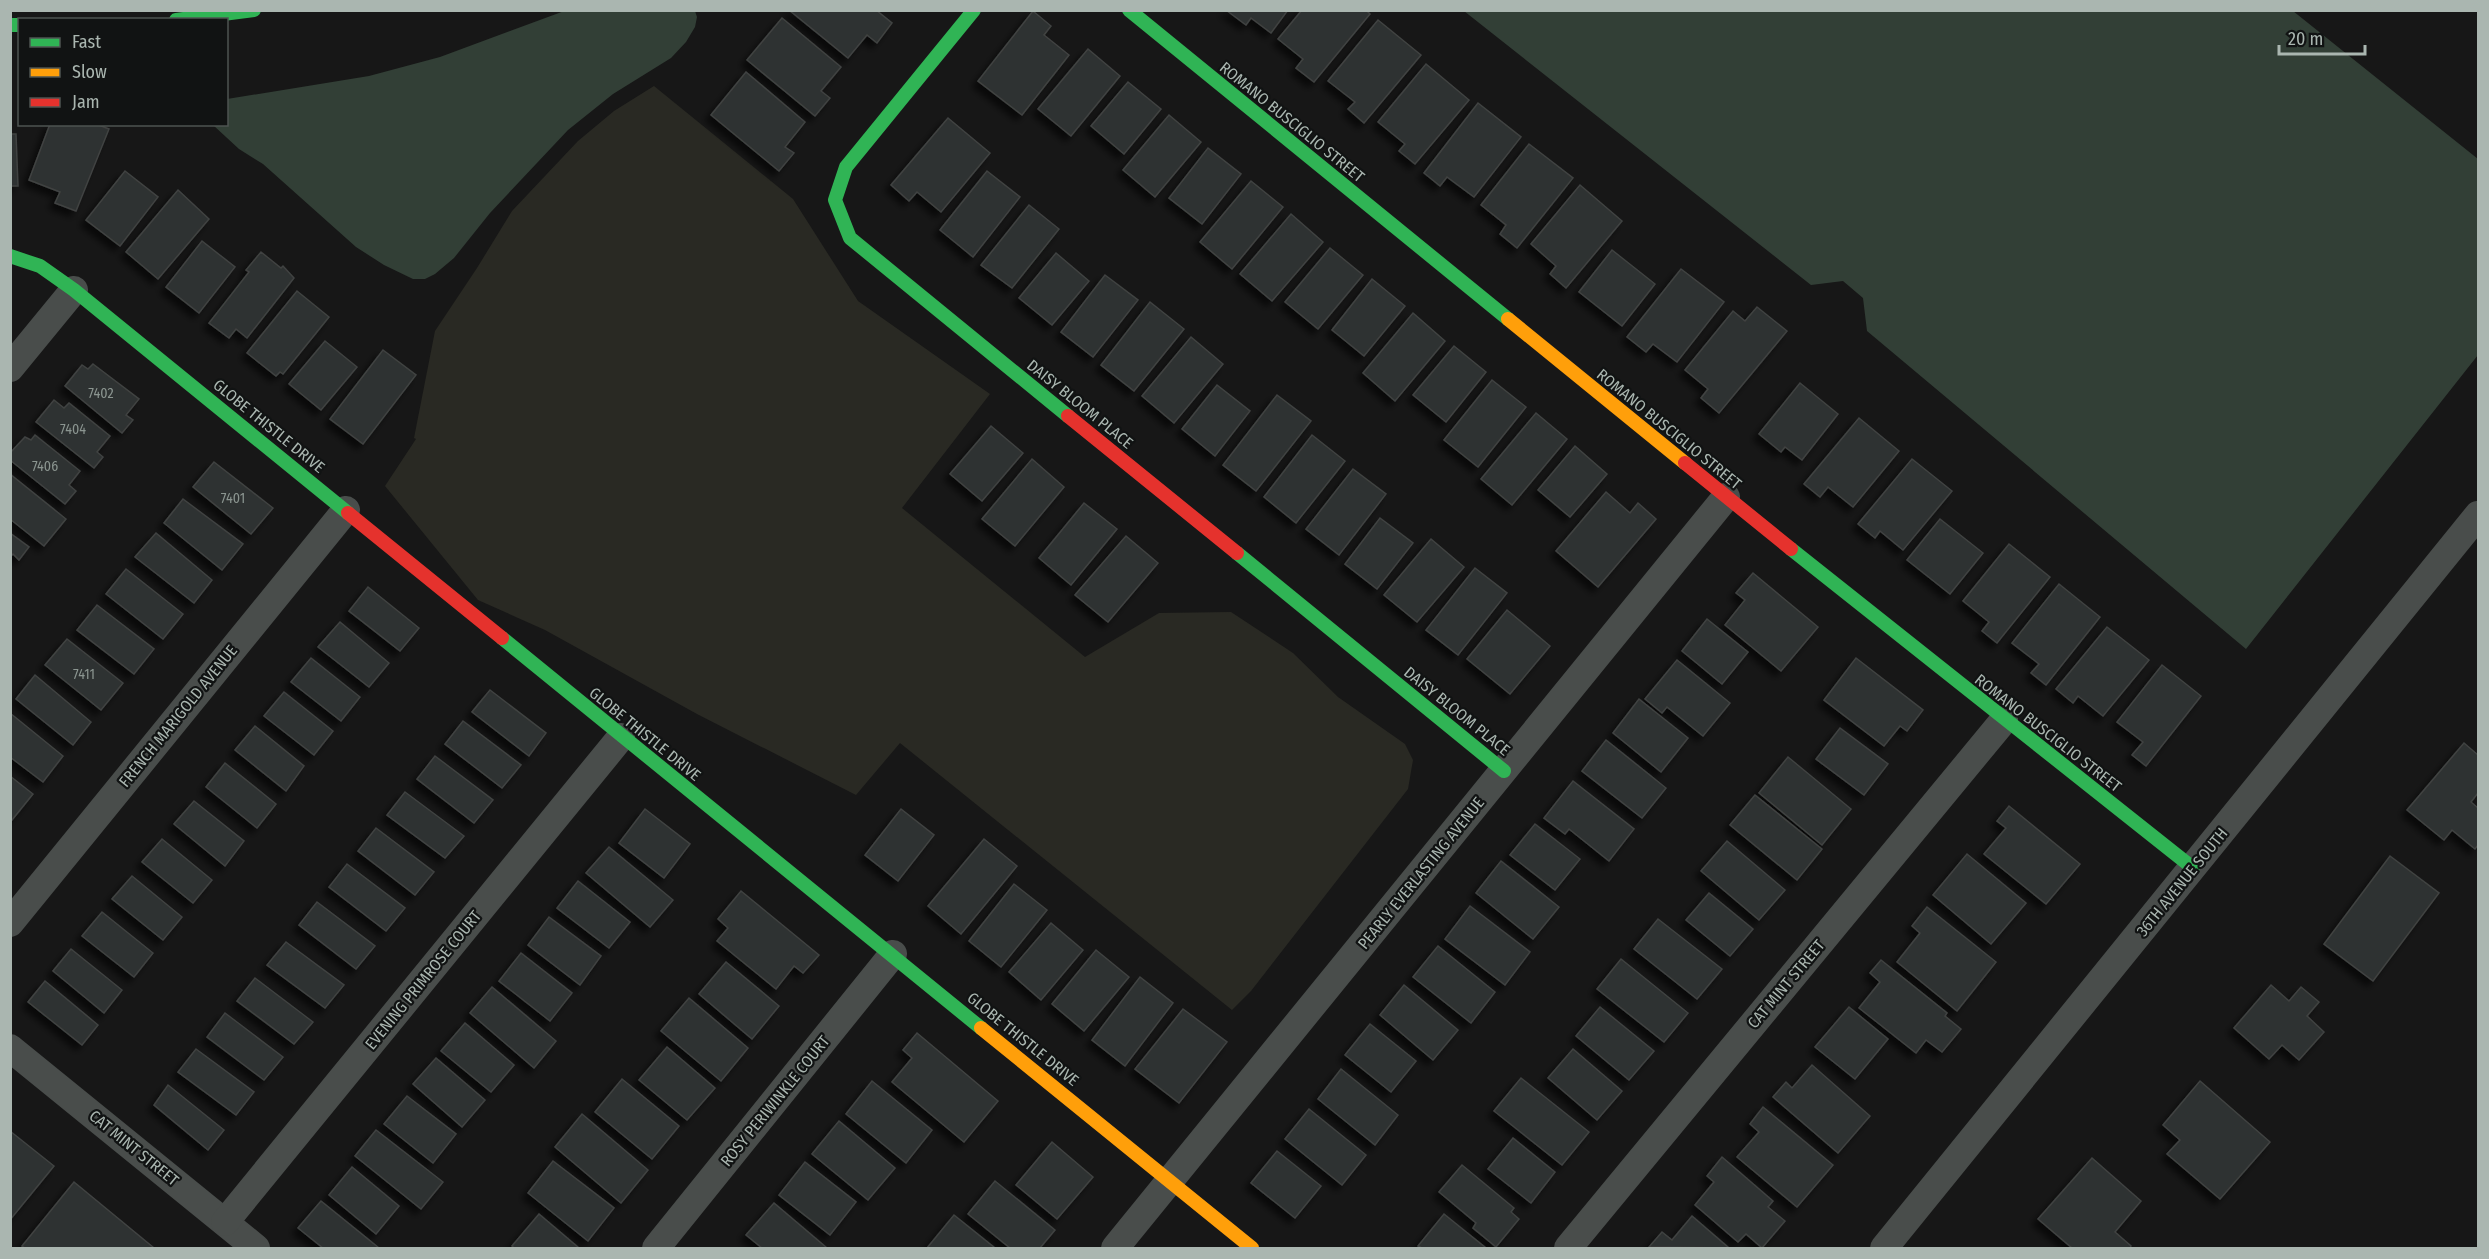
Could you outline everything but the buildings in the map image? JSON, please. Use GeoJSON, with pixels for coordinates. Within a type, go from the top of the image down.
{"type":"FeatureCollection","features":[{"type":"Feature","properties":{"kind":"street"},"geometry":{"type":"LineString","coordinates":[[192,18],[254,10]]}},
{"type":"Feature","properties":{"kind":"street","name":"DAISY BLOOM PLACE"},"geometry":{"type":"LineString","coordinates":[[974,10],[846,167],[835,200],[850,238],[1504,771]]}},
{"type":"Feature","properties":{"kind":"street","name":"ROMANO BUSCIGLIO STREET"},"geometry":{"type":"LineString","coordinates":[[1129,10],[1726,497],[2193,868]]}},
{"type":"Feature","properties":{"kind":"street","name":"GLOBE THISTLE DRIVE"},"geometry":{"type":"LineString","coordinates":[[10,256],[40,266],[74,290],[1252,1248]]}},
{"type":"Feature","properties":{"kind":"street"},"geometry":{"type":"LineString","coordinates":[[10,368],[74,290]]}},
{"type":"Feature","properties":{"kind":"street","name":"PEARLY EVERLASTING AVENUE"},"geometry":{"type":"LineString","coordinates":[[1115,1248],[1726,497]]}},
{"type":"Feature","properties":{"kind":"street","name":"FRENCH MARIGOLD AVENUE"},"geometry":{"type":"LineString","coordinates":[[10,923],[346,510]]}},
{"type":"Feature","properties":{"kind":"street","name":"36TH AVENUE SOUTH"},"geometry":{"type":"LineString","coordinates":[[1884,1248],[2478,515]]}},
{"type":"Feature","properties":{"kind":"street","name":"CAT MINT STREET"},"geometry":{"type":"LineString","coordinates":[[1568,1248],[2004,720]]}},
{"type":"Feature","properties":{"kind":"street","name":"EVENING PRIMROSE COURT"},"geometry":{"type":"LineString","coordinates":[[225,1222],[621,737]]}},
{"type":"Feature","properties":{"kind":"street","name":"ROSY PERIWINKLE COURT"},"geometry":{"type":"LineString","coordinates":[[656,1248],[893,954]]}},
{"type":"Feature","properties":{"kind":"street","name":"CAT MINT STREET"},"geometry":{"type":"LineString","coordinates":[[10,1048],[256,1248]]}},
{"type":"Feature","properties":{"kind":"shaded area"},"geometry":{"type":"Polygon","coordinates":[[[567,10],[695,11],[697,17],[695,27],[686,42],[671,58],[613,94],[568,130],[490,213],[454,258],[435,274],[425,279],[413,279],[384,265],[356,247],[263,164],[239,149],[214,126],[228,126],[228,99],[369,76],[440,57],[567,10]]]}},
{"type":"Feature","properties":{"kind":"shaded area"},"geometry":{"type":"Polygon","coordinates":[[[1464,11],[2293,11],[2478,159],[2478,355],[2246,649],[1867,331],[1863,298],[1843,281],[1811,285],[1464,11]]]}},
{"type":"Feature","properties":{"kind":"shaded area"},"geometry":{"type":"Polygon","coordinates":[[[654,86],[793,199],[858,301],[990,394],[902,508],[1085,657],[1159,613],[1231,612],[1293,653],[1338,697],[1405,744],[1413,760],[1408,789],[1251,991],[1232,1010],[900,743],[856,795],[697,714],[545,630],[478,600],[385,486],[416,439],[414,438],[435,331],[512,211],[578,141],[614,111],[654,86]]]}},
{"type":"Feature","properties":{"kind":"traffic: fast"},"geometry":{"type":"LineString","coordinates":[[192,18],[254,10]]}},
{"type":"Feature","properties":{"kind":"traffic: fast"},"geometry":{"type":"LineString","coordinates":[[974,10],[846,167],[835,200],[850,238],[1068,416]]}},
{"type":"Feature","properties":{"kind":"traffic: fast"},"geometry":{"type":"LineString","coordinates":[[1129,10],[1508,319]]}},
{"type":"Feature","properties":{"kind":"traffic: fast"},"geometry":{"type":"LineString","coordinates":[[10,25],[18,25]]}},
{"type":"Feature","properties":{"kind":"traffic: fast"},"geometry":{"type":"LineString","coordinates":[[10,256],[40,266],[74,290],[348,513]]}},
{"type":"Feature","properties":{"kind":"traffic: fast"},"geometry":{"type":"LineString","coordinates":[[1791,549],[2193,868]]}},
{"type":"Feature","properties":{"kind":"traffic: fast"},"geometry":{"type":"LineString","coordinates":[[1237,553],[1504,771]]}},
{"type":"Feature","properties":{"kind":"traffic: fast"},"geometry":{"type":"LineString","coordinates":[[502,638],[981,1028]]}},
{"type":"Feature","properties":{"kind":"traffic: slow"},"geometry":{"type":"LineString","coordinates":[[1508,319],[1685,463]]}},
{"type":"Feature","properties":{"kind":"traffic: slow"},"geometry":{"type":"LineString","coordinates":[[981,1028],[1252,1248]]}},
{"type":"Feature","properties":{"kind":"traffic: jam"},"geometry":{"type":"LineString","coordinates":[[1068,416],[1237,553]]}},
{"type":"Feature","properties":{"kind":"traffic: jam"},"geometry":{"type":"LineString","coordinates":[[1685,463],[1791,549]]}},
{"type":"Feature","properties":{"kind":"traffic: jam"},"geometry":{"type":"LineString","coordinates":[[348,513],[502,638]]}}]}
